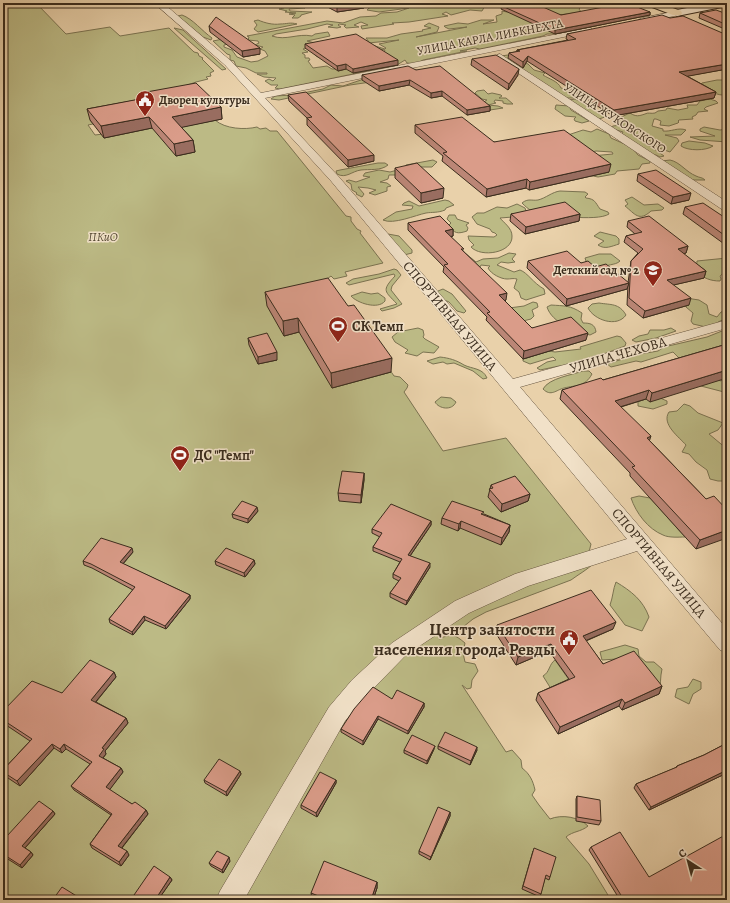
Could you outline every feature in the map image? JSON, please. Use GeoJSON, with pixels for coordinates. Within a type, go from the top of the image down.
{"type":"FeatureCollection","features":[{"type":"Feature","properties":{"kind":"main road"},"geometry":{"type":"LineString","coordinates":[[650,3],[677,13],[693,21]]}},
{"type":"Feature","properties":{"kind":"main road"},"geometry":{"type":"LineString","coordinates":[[677,13],[727,3]]}},
{"type":"Feature","properties":{"kind":"street","name":"СПОРТИВНАЯ УЛИЦА"},"geometry":{"type":"LineString","coordinates":[[158,3],[228,64],[335,179],[727,644]]}},
{"type":"Feature","properties":{"kind":"street"},"geometry":{"type":"LineString","coordinates":[[630,22],[677,13]]}},
{"type":"Feature","properties":{"kind":"street","name":"УЛИЦА КАРЛА ЛИБКНЕХТА"},"geometry":{"type":"LineString","coordinates":[[259,96],[594,29]]}},
{"type":"Feature","properties":{"kind":"street","name":"УЛИЦА ЖУКОВСКОГО"},"geometry":{"type":"LineString","coordinates":[[489,51],[727,207]]}},
{"type":"Feature","properties":{"kind":"street","name":"УЛИЦА ЧЕХОВА"},"geometry":{"type":"LineString","coordinates":[[510,385],[727,324]]}},
{"type":"Feature","properties":{"kind":"street"},"geometry":{"type":"LineString","coordinates":[[229,900],[337,714],[360,687],[399,649],[462,607],[522,580],[642,542]]}},
{"type":"Feature","properties":{"kind":"green space","name":"ПКиО"},"geometry":{"type":"Polygon","coordinates":[[[3,3],[36,3],[66,34],[110,27],[120,36],[169,28],[194,52],[198,53],[199,56],[203,58],[202,59],[214,71],[210,73],[211,76],[206,77],[208,79],[90,120],[93,124],[88,125],[95,135],[215,120],[224,125],[235,128],[257,127],[260,129],[266,128],[270,131],[277,131],[346,216],[351,217],[351,221],[357,229],[361,231],[360,233],[383,263],[345,272],[347,276],[334,279],[331,276],[324,281],[355,319],[394,376],[400,377],[408,385],[404,392],[443,451],[506,438],[591,544],[589,552],[594,563],[571,580],[486,612],[473,619],[463,627],[450,627],[440,636],[439,639],[453,635],[465,643],[463,653],[465,662],[475,664],[478,671],[472,680],[471,688],[467,689],[462,685],[506,752],[512,750],[521,760],[522,768],[531,778],[535,790],[532,795],[550,819],[555,817],[570,817],[580,820],[588,826],[566,837],[589,864],[611,900],[3,900],[3,3]]]}},
{"type":"Feature","properties":{"kind":"green space"},"geometry":{"type":"Polygon","coordinates":[[[271,3],[289,3],[292,6],[290,7],[298,5],[305,8],[289,9],[290,11],[312,12],[301,15],[298,18],[292,18],[295,15],[289,14],[296,13],[285,12],[287,11],[279,9],[284,8],[283,6],[271,3]]]}},
{"type":"Feature","properties":{"kind":"green space"},"geometry":{"type":"Polygon","coordinates":[[[377,3],[395,3],[400,5],[403,3],[497,3],[486,4],[482,11],[470,10],[451,15],[446,12],[442,14],[448,16],[392,23],[394,24],[362,29],[361,26],[368,25],[361,22],[354,25],[359,27],[346,28],[344,26],[346,25],[339,24],[338,25],[341,27],[337,28],[328,27],[333,25],[327,24],[272,36],[282,38],[302,35],[312,36],[315,34],[328,32],[330,36],[307,41],[315,43],[322,59],[316,56],[311,47],[303,49],[308,52],[302,53],[305,55],[305,58],[309,58],[310,60],[308,61],[313,68],[327,66],[332,69],[341,69],[384,52],[385,50],[379,49],[375,46],[386,48],[379,44],[399,40],[368,43],[369,42],[366,38],[387,38],[401,34],[423,31],[422,30],[431,28],[424,26],[429,23],[439,27],[437,32],[416,37],[467,27],[449,29],[444,26],[458,23],[468,24],[481,20],[494,20],[483,24],[497,22],[496,16],[502,14],[502,11],[507,12],[528,3],[584,3],[580,5],[582,6],[579,9],[581,12],[559,15],[532,23],[536,24],[535,26],[539,27],[539,29],[548,30],[604,24],[557,34],[547,34],[480,49],[475,48],[460,51],[467,51],[423,60],[416,64],[407,63],[405,60],[397,65],[280,89],[275,88],[278,85],[271,85],[265,81],[269,79],[273,81],[276,78],[264,77],[257,74],[267,73],[256,73],[246,68],[236,66],[234,61],[230,60],[230,55],[213,41],[223,39],[228,44],[224,45],[224,47],[232,50],[237,57],[251,62],[258,61],[268,56],[265,51],[260,49],[263,47],[255,45],[259,43],[258,41],[248,40],[249,37],[247,36],[327,21],[343,23],[360,17],[376,16],[381,13],[397,12],[409,8],[379,12],[367,10],[379,5],[377,3]]]}},
{"type":"Feature","properties":{"kind":"green space"},"geometry":{"type":"Polygon","coordinates":[[[182,15],[194,22],[212,38],[211,40],[203,37],[178,16],[182,15]]]}},
{"type":"Feature","properties":{"kind":"green space"},"geometry":{"type":"Polygon","coordinates":[[[258,20],[272,24],[297,24],[258,32],[254,29],[257,25],[254,21],[258,20]]]}},
{"type":"Feature","properties":{"kind":"green space"},"geometry":{"type":"Polygon","coordinates":[[[174,28],[183,30],[226,69],[222,70],[174,28]]]}},
{"type":"Feature","properties":{"kind":"green space"},"geometry":{"type":"Polygon","coordinates":[[[508,55],[528,64],[534,70],[545,73],[543,75],[556,82],[561,88],[575,92],[583,98],[563,98],[501,56],[508,55]]]}},
{"type":"Feature","properties":{"kind":"green space"},"geometry":{"type":"Polygon","coordinates":[[[367,78],[378,81],[350,85],[279,100],[271,99],[275,96],[293,95],[323,89],[331,85],[343,86],[367,78]]]}},
{"type":"Feature","properties":{"kind":"green space"},"geometry":{"type":"Polygon","coordinates":[[[727,80],[727,95],[713,93],[701,85],[702,83],[727,80]]]}},
{"type":"Feature","properties":{"kind":"green space"},"geometry":{"type":"Polygon","coordinates":[[[484,90],[488,94],[492,93],[501,95],[502,96],[499,98],[506,98],[513,104],[507,104],[503,103],[503,101],[495,100],[494,102],[496,103],[488,105],[503,108],[490,110],[482,103],[487,100],[482,99],[475,93],[477,91],[484,90]]]}},
{"type":"Feature","properties":{"kind":"green space"},"geometry":{"type":"Polygon","coordinates":[[[575,99],[594,108],[605,117],[599,119],[569,100],[575,99]]]}},
{"type":"Feature","properties":{"kind":"green space"},"geometry":{"type":"Polygon","coordinates":[[[710,99],[718,103],[704,109],[708,111],[698,112],[692,117],[693,119],[679,120],[678,123],[669,126],[660,125],[661,121],[654,119],[652,126],[663,129],[663,131],[680,129],[686,130],[681,135],[665,135],[677,138],[679,141],[670,152],[656,147],[647,139],[639,138],[664,156],[660,157],[646,154],[622,134],[623,132],[610,128],[621,125],[619,118],[630,113],[638,116],[666,110],[667,108],[678,110],[688,108],[687,105],[697,105],[700,101],[710,99]]]}},
{"type":"Feature","properties":{"kind":"green space"},"geometry":{"type":"Polygon","coordinates":[[[556,105],[569,106],[571,110],[589,121],[582,123],[575,121],[574,119],[576,117],[565,116],[555,109],[556,105]]]}},
{"type":"Feature","properties":{"kind":"green space"},"geometry":{"type":"Polygon","coordinates":[[[704,127],[720,130],[727,129],[727,142],[700,140],[690,137],[715,136],[700,131],[700,129],[704,127]]]}},
{"type":"Feature","properties":{"kind":"green space"},"geometry":{"type":"Polygon","coordinates":[[[597,129],[609,134],[611,138],[629,146],[638,155],[650,161],[650,163],[642,164],[639,169],[617,171],[615,174],[598,177],[588,175],[591,156],[613,154],[612,152],[596,151],[589,153],[565,136],[583,130],[591,132],[597,129]]]}},
{"type":"Feature","properties":{"kind":"green space"},"geometry":{"type":"Polygon","coordinates":[[[689,141],[705,143],[713,146],[706,149],[697,150],[684,148],[681,146],[682,143],[689,141]]]}},
{"type":"Feature","properties":{"kind":"green space"},"geometry":{"type":"Polygon","coordinates":[[[433,160],[437,162],[432,167],[420,167],[399,175],[389,175],[388,179],[380,182],[387,183],[391,186],[387,187],[387,191],[375,195],[369,193],[376,190],[358,187],[364,194],[362,197],[352,190],[351,184],[346,181],[349,180],[356,182],[370,177],[363,176],[365,173],[379,170],[390,172],[405,168],[406,165],[433,160]]]}},
{"type":"Feature","properties":{"kind":"green space"},"geometry":{"type":"Polygon","coordinates":[[[662,161],[674,161],[697,177],[705,180],[690,180],[662,161]]]}},
{"type":"Feature","properties":{"kind":"green space"},"geometry":{"type":"Polygon","coordinates":[[[385,163],[388,165],[382,168],[361,170],[343,176],[337,174],[336,171],[340,170],[385,163]]]}},
{"type":"Feature","properties":{"kind":"green space"},"geometry":{"type":"Polygon","coordinates":[[[560,191],[585,192],[588,194],[585,197],[586,198],[593,200],[600,209],[608,212],[609,214],[583,218],[559,216],[532,211],[522,203],[528,200],[541,199],[560,191]]]}},
{"type":"Feature","properties":{"kind":"green space"},"geometry":{"type":"Polygon","coordinates":[[[632,197],[644,205],[658,204],[664,208],[662,210],[651,211],[643,216],[637,216],[625,206],[628,204],[625,200],[632,197]]]}},
{"type":"Feature","properties":{"kind":"green space"},"geometry":{"type":"Polygon","coordinates":[[[445,200],[454,205],[442,211],[426,213],[398,221],[383,220],[396,212],[412,209],[413,206],[402,205],[409,201],[419,206],[445,200]]]}},
{"type":"Feature","properties":{"kind":"green space"},"geometry":{"type":"Polygon","coordinates":[[[517,204],[525,208],[526,211],[513,217],[500,218],[512,233],[511,242],[507,246],[502,250],[489,253],[476,250],[471,247],[474,245],[469,240],[468,236],[494,237],[497,235],[490,229],[477,224],[472,217],[477,213],[484,213],[497,207],[507,208],[517,204]]]}},
{"type":"Feature","properties":{"kind":"green space"},"geometry":{"type":"Polygon","coordinates":[[[449,215],[455,215],[457,219],[469,223],[466,225],[468,228],[467,231],[461,233],[455,232],[449,225],[451,223],[447,219],[449,215]]]}},
{"type":"Feature","properties":{"kind":"green space"},"geometry":{"type":"Polygon","coordinates":[[[600,232],[616,236],[619,239],[619,244],[611,247],[598,245],[604,241],[594,236],[600,232]]]}},
{"type":"Feature","properties":{"kind":"green space"},"geometry":{"type":"Polygon","coordinates":[[[388,234],[399,236],[412,250],[412,253],[404,255],[388,234]]]}},
{"type":"Feature","properties":{"kind":"green space"},"geometry":{"type":"Polygon","coordinates":[[[465,253],[476,262],[483,259],[498,258],[509,253],[516,254],[512,259],[515,262],[501,262],[497,265],[514,272],[520,270],[523,271],[544,289],[545,294],[526,300],[521,298],[519,292],[514,288],[517,279],[505,279],[496,276],[489,270],[488,268],[490,266],[481,265],[480,267],[465,253]]]}},
{"type":"Feature","properties":{"kind":"green space"},"geometry":{"type":"Polygon","coordinates":[[[599,254],[611,254],[620,261],[616,264],[605,266],[599,270],[584,264],[586,261],[585,258],[599,254]]]}},
{"type":"Feature","properties":{"kind":"green space"},"geometry":{"type":"Polygon","coordinates":[[[727,258],[727,270],[720,276],[720,281],[707,279],[696,272],[697,261],[727,258]]]}},
{"type":"Feature","properties":{"kind":"green space"},"geometry":{"type":"Polygon","coordinates":[[[394,269],[401,275],[392,286],[391,290],[402,304],[394,308],[382,311],[380,309],[397,304],[386,291],[386,288],[395,276],[394,274],[349,285],[346,283],[353,279],[379,274],[394,269]]]}},
{"type":"Feature","properties":{"kind":"green space"},"geometry":{"type":"Polygon","coordinates":[[[443,289],[452,294],[466,311],[464,313],[457,311],[449,302],[440,298],[436,294],[438,291],[443,289]]]}},
{"type":"Feature","properties":{"kind":"green space"},"geometry":{"type":"Polygon","coordinates":[[[362,292],[371,294],[378,293],[385,298],[385,301],[382,304],[373,305],[358,301],[351,296],[362,292]]]}},
{"type":"Feature","properties":{"kind":"green space"},"geometry":{"type":"Polygon","coordinates":[[[686,298],[699,300],[707,305],[709,314],[717,317],[721,312],[727,310],[727,318],[718,322],[717,324],[706,327],[693,324],[691,321],[693,313],[686,307],[686,298]]]}},
{"type":"Feature","properties":{"kind":"green space"},"geometry":{"type":"Polygon","coordinates":[[[533,302],[537,303],[538,307],[532,310],[534,316],[531,319],[523,321],[509,308],[524,306],[533,302]]]}},
{"type":"Feature","properties":{"kind":"green space"},"geometry":{"type":"Polygon","coordinates":[[[599,303],[618,306],[626,315],[622,319],[612,322],[600,319],[588,308],[592,304],[599,303]]]}},
{"type":"Feature","properties":{"kind":"green space"},"geometry":{"type":"Polygon","coordinates":[[[551,305],[567,306],[578,310],[582,313],[581,319],[583,323],[592,324],[595,327],[596,332],[590,335],[565,326],[550,313],[547,307],[551,305]]]}},
{"type":"Feature","properties":{"kind":"green space"},"geometry":{"type":"Polygon","coordinates":[[[418,328],[423,330],[423,337],[425,339],[439,347],[434,353],[423,352],[417,356],[405,353],[408,350],[395,342],[392,337],[398,332],[418,328]]]}},
{"type":"Feature","properties":{"kind":"green space"},"geometry":{"type":"Polygon","coordinates":[[[671,328],[676,331],[656,338],[636,342],[632,340],[639,336],[648,334],[650,330],[664,330],[671,328]]]}},
{"type":"Feature","properties":{"kind":"green space"},"geometry":{"type":"Polygon","coordinates":[[[727,329],[727,350],[696,360],[720,381],[727,379],[727,388],[724,392],[697,385],[681,360],[673,352],[641,362],[636,361],[611,367],[607,364],[635,355],[658,351],[664,347],[707,337],[727,329]]]}},
{"type":"Feature","properties":{"kind":"green space"},"geometry":{"type":"Polygon","coordinates":[[[617,336],[621,337],[626,343],[625,346],[594,356],[570,367],[559,366],[540,370],[537,368],[547,362],[556,360],[553,357],[530,364],[523,361],[523,359],[549,351],[555,352],[581,349],[580,347],[617,336]]]}},
{"type":"Feature","properties":{"kind":"green space"},"geometry":{"type":"Polygon","coordinates":[[[440,357],[458,362],[483,372],[487,378],[483,379],[473,371],[454,363],[447,364],[443,362],[433,364],[427,361],[440,357]]]}},
{"type":"Feature","properties":{"kind":"green space"},"geometry":{"type":"Polygon","coordinates":[[[583,371],[589,371],[592,374],[583,383],[551,393],[543,389],[550,382],[561,377],[583,371]]]}},
{"type":"Feature","properties":{"kind":"green space"},"geometry":{"type":"Polygon","coordinates":[[[441,397],[451,398],[456,402],[449,408],[439,406],[435,402],[441,397]]]}},
{"type":"Feature","properties":{"kind":"green space"},"geometry":{"type":"Polygon","coordinates":[[[644,397],[660,398],[667,401],[667,404],[653,409],[638,406],[638,400],[644,397]]]}},
{"type":"Feature","properties":{"kind":"green space"},"geometry":{"type":"Polygon","coordinates":[[[684,404],[690,406],[698,413],[723,423],[718,430],[709,434],[727,449],[727,481],[710,479],[707,470],[696,462],[689,454],[682,452],[686,445],[669,426],[667,417],[669,412],[677,411],[684,404]]]}},
{"type":"Feature","properties":{"kind":"green space"},"geometry":{"type":"Polygon","coordinates":[[[639,496],[650,498],[685,537],[665,536],[652,529],[639,515],[631,498],[639,496]]]}},
{"type":"Feature","properties":{"kind":"green space"},"geometry":{"type":"Polygon","coordinates":[[[616,582],[636,596],[646,611],[649,617],[642,631],[625,625],[610,605],[616,582]]]}},
{"type":"Feature","properties":{"kind":"green space"},"geometry":{"type":"Polygon","coordinates":[[[625,645],[638,649],[639,656],[646,662],[654,662],[662,669],[659,694],[631,658],[602,660],[600,652],[625,645]]]}},
{"type":"Feature","properties":{"kind":"green space"},"geometry":{"type":"Polygon","coordinates":[[[555,660],[572,684],[553,692],[543,676],[555,660]]]}},
{"type":"Feature","properties":{"kind":"green space"},"geometry":{"type":"Polygon","coordinates":[[[693,679],[701,682],[701,689],[693,694],[689,704],[675,697],[677,689],[688,687],[693,679]]]}},
{"type":"Feature","properties":{"kind":"building"},"geometry":{"type":"Polygon","coordinates":[[[333,3],[348,3],[337,5],[333,3]]]}},
{"type":"Feature","properties":{"kind":"building"},"geometry":{"type":"Polygon","coordinates":[[[516,3],[534,3],[561,15],[625,3],[650,12],[555,30],[502,6],[516,3]]]}},
{"type":"Feature","properties":{"kind":"building"},"geometry":{"type":"Polygon","coordinates":[[[716,10],[727,14],[727,25],[700,13],[716,10]]]}},
{"type":"Feature","properties":{"kind":"building"},"geometry":{"type":"Polygon","coordinates":[[[662,15],[670,18],[683,16],[727,35],[727,64],[679,72],[716,92],[614,110],[528,56],[523,62],[509,53],[520,51],[517,50],[576,39],[567,34],[662,15]]]}},
{"type":"Feature","properties":{"kind":"building"},"geometry":{"type":"Polygon","coordinates":[[[216,17],[260,48],[242,51],[209,26],[216,17]]]}},
{"type":"Feature","properties":{"kind":"building"},"geometry":{"type":"Polygon","coordinates":[[[356,34],[398,60],[353,69],[346,64],[337,66],[305,44],[356,34]]]}},
{"type":"Feature","properties":{"kind":"building"},"geometry":{"type":"Polygon","coordinates":[[[496,55],[519,69],[509,84],[472,59],[496,55]]]}},
{"type":"Feature","properties":{"kind":"building"},"geometry":{"type":"Polygon","coordinates":[[[408,66],[416,70],[440,66],[490,106],[467,110],[442,91],[431,93],[410,80],[379,86],[362,75],[408,66]]]}},
{"type":"Feature","properties":{"kind":"building"},"geometry":{"type":"Polygon","coordinates":[[[196,83],[221,107],[172,117],[193,140],[174,144],[149,117],[101,126],[87,109],[145,98],[141,93],[196,83]]]}},
{"type":"Feature","properties":{"kind":"building"},"geometry":{"type":"Polygon","coordinates":[[[306,92],[374,155],[348,160],[307,118],[312,117],[288,95],[306,92]]]}},
{"type":"Feature","properties":{"kind":"building"},"geometry":{"type":"Polygon","coordinates":[[[462,117],[494,142],[564,130],[611,164],[530,182],[527,179],[487,189],[443,153],[447,152],[415,125],[462,117]]]}},
{"type":"Feature","properties":{"kind":"building"},"geometry":{"type":"Polygon","coordinates":[[[417,163],[444,188],[421,193],[395,168],[417,163]]]}},
{"type":"Feature","properties":{"kind":"building"},"geometry":{"type":"Polygon","coordinates":[[[656,170],[691,193],[673,197],[638,174],[656,170]]]}},
{"type":"Feature","properties":{"kind":"building"},"geometry":{"type":"Polygon","coordinates":[[[565,202],[580,214],[526,227],[511,214],[565,202]]]}},
{"type":"Feature","properties":{"kind":"building"},"geometry":{"type":"Polygon","coordinates":[[[703,203],[727,219],[727,237],[685,207],[703,203]]]}},
{"type":"Feature","properties":{"kind":"building"},"geometry":{"type":"Polygon","coordinates":[[[440,216],[453,229],[445,231],[464,249],[461,249],[507,293],[499,295],[532,328],[571,317],[588,333],[524,351],[487,313],[490,312],[444,265],[448,264],[408,223],[440,216]]]}},
{"type":"Feature","properties":{"kind":"building"},"geometry":{"type":"Polygon","coordinates":[[[649,216],[688,246],[678,249],[706,271],[667,280],[691,298],[645,311],[629,298],[631,261],[643,249],[626,236],[642,232],[628,221],[649,216]]]}},
{"type":"Feature","properties":{"kind":"building"},"geometry":{"type":"Polygon","coordinates":[[[567,251],[581,263],[588,261],[595,267],[606,264],[629,283],[567,299],[528,261],[567,251]]]}},
{"type":"Feature","properties":{"kind":"building","name":"СК Темп"},"geometry":{"type":"Polygon","coordinates":[[[328,278],[348,306],[354,305],[392,358],[331,373],[298,318],[283,321],[265,292],[328,278]]]}},
{"type":"Feature","properties":{"kind":"building"},"geometry":{"type":"Polygon","coordinates":[[[267,333],[277,352],[258,357],[248,338],[267,333]]]}},
{"type":"Feature","properties":{"kind":"building"},"geometry":{"type":"Polygon","coordinates":[[[727,344],[727,370],[652,393],[649,390],[615,401],[651,436],[647,438],[706,499],[714,496],[727,510],[727,530],[700,540],[632,467],[635,466],[562,390],[601,378],[603,380],[727,344]]]}},
{"type":"Feature","properties":{"kind":"building"},"geometry":{"type":"Polygon","coordinates":[[[342,471],[364,473],[361,495],[338,493],[342,471]]]}},
{"type":"Feature","properties":{"kind":"building"},"geometry":{"type":"Polygon","coordinates":[[[515,476],[530,494],[502,504],[489,489],[493,488],[491,485],[515,476]]]}},
{"type":"Feature","properties":{"kind":"building"},"geometry":{"type":"Polygon","coordinates":[[[242,501],[257,507],[248,519],[232,514],[242,501]]]}},
{"type":"Feature","properties":{"kind":"building"},"geometry":{"type":"Polygon","coordinates":[[[452,501],[484,512],[481,514],[510,525],[502,538],[461,521],[459,524],[442,518],[452,501]]]}},
{"type":"Feature","properties":{"kind":"building"},"geometry":{"type":"Polygon","coordinates":[[[391,504],[431,521],[408,555],[430,563],[407,601],[390,593],[401,578],[393,574],[402,559],[373,547],[382,533],[372,529],[391,504]]]}},
{"type":"Feature","properties":{"kind":"building"},"geometry":{"type":"Polygon","coordinates":[[[101,538],[132,548],[120,562],[190,595],[165,626],[144,616],[132,632],[109,619],[135,587],[83,561],[101,538]]]}},
{"type":"Feature","properties":{"kind":"building"},"geometry":{"type":"Polygon","coordinates":[[[226,548],[254,560],[244,573],[215,561],[226,548]]]}},
{"type":"Feature","properties":{"kind":"building"},"geometry":{"type":"Polygon","coordinates":[[[591,590],[616,622],[583,636],[603,664],[634,651],[662,686],[625,703],[622,699],[560,727],[538,693],[575,677],[551,644],[518,657],[497,625],[591,590]]]}},
{"type":"Feature","properties":{"kind":"building"},"geometry":{"type":"Polygon","coordinates":[[[90,660],[114,672],[91,700],[126,718],[102,748],[104,749],[99,756],[121,768],[106,787],[132,804],[135,802],[146,810],[118,846],[127,851],[119,862],[90,844],[112,814],[71,786],[92,762],[64,744],[60,749],[52,744],[17,781],[3,772],[3,770],[32,739],[3,720],[3,711],[32,681],[62,693],[90,660]]]}},
{"type":"Feature","properties":{"kind":"building"},"geometry":{"type":"Polygon","coordinates":[[[373,687],[392,699],[397,690],[424,703],[408,731],[378,716],[363,741],[341,729],[354,709],[373,687]]]}},
{"type":"Feature","properties":{"kind":"building"},"geometry":{"type":"Polygon","coordinates":[[[445,732],[477,747],[471,761],[438,746],[445,732]]]}},
{"type":"Feature","properties":{"kind":"building"},"geometry":{"type":"Polygon","coordinates":[[[412,735],[435,746],[427,761],[404,750],[412,735]]]}},
{"type":"Feature","properties":{"kind":"building"},"geometry":{"type":"Polygon","coordinates":[[[727,743],[727,770],[651,807],[636,784],[704,755],[727,743]]]}},
{"type":"Feature","properties":{"kind":"building"},"geometry":{"type":"Polygon","coordinates":[[[219,759],[240,771],[226,792],[204,780],[219,759]]]}},
{"type":"Feature","properties":{"kind":"building"},"geometry":{"type":"Polygon","coordinates":[[[320,772],[336,780],[316,813],[301,805],[320,772]]]}},
{"type":"Feature","properties":{"kind":"building"},"geometry":{"type":"Polygon","coordinates":[[[577,796],[600,800],[601,821],[577,817],[577,796]]]}},
{"type":"Feature","properties":{"kind":"building"},"geometry":{"type":"Polygon","coordinates":[[[39,801],[53,811],[22,846],[31,852],[20,865],[3,854],[3,834],[7,836],[39,801]]]}},
{"type":"Feature","properties":{"kind":"building"},"geometry":{"type":"Polygon","coordinates":[[[438,807],[450,812],[431,857],[419,851],[438,807]]]}},
{"type":"Feature","properties":{"kind":"building"},"geometry":{"type":"Polygon","coordinates":[[[620,832],[649,877],[727,834],[727,900],[624,900],[591,847],[620,832]]]}},
{"type":"Feature","properties":{"kind":"building"},"geometry":{"type":"Polygon","coordinates":[[[534,848],[556,857],[550,877],[546,875],[541,894],[523,886],[534,848]]]}},
{"type":"Feature","properties":{"kind":"building"},"geometry":{"type":"Polygon","coordinates":[[[217,851],[229,857],[222,870],[209,863],[217,851]]]}},
{"type":"Feature","properties":{"kind":"building"},"geometry":{"type":"Polygon","coordinates":[[[324,861],[377,882],[371,900],[320,900],[321,897],[311,893],[324,861]]]}},
{"type":"Feature","properties":{"kind":"building"},"geometry":{"type":"Polygon","coordinates":[[[154,866],[170,877],[155,900],[142,900],[134,895],[154,866]]]}},
{"type":"Feature","properties":{"kind":"building"},"geometry":{"type":"Polygon","coordinates":[[[62,887],[83,900],[57,900],[54,898],[62,887]]]}},
{"type":"Feature","properties":{"kind":"place","name":"Дворец культуры"},"geometry":{"type":"Point","coordinates":[145,117]}},
{"type":"Feature","properties":{"kind":"place","name":"Детский сад № 2"},"geometry":{"type":"Point","coordinates":[653,287]}},
{"type":"Feature","properties":{"kind":"place","name":"СК Темп"},"geometry":{"type":"Point","coordinates":[338,343]}},
{"type":"Feature","properties":{"kind":"place","name":"ДС \"Темп\""},"geometry":{"type":"Point","coordinates":[180,472]}},
{"type":"Feature","properties":{"kind":"place","name":"Центр занятости населения города Ревды"},"geometry":{"type":"Point","coordinates":[569,656]}}]}
